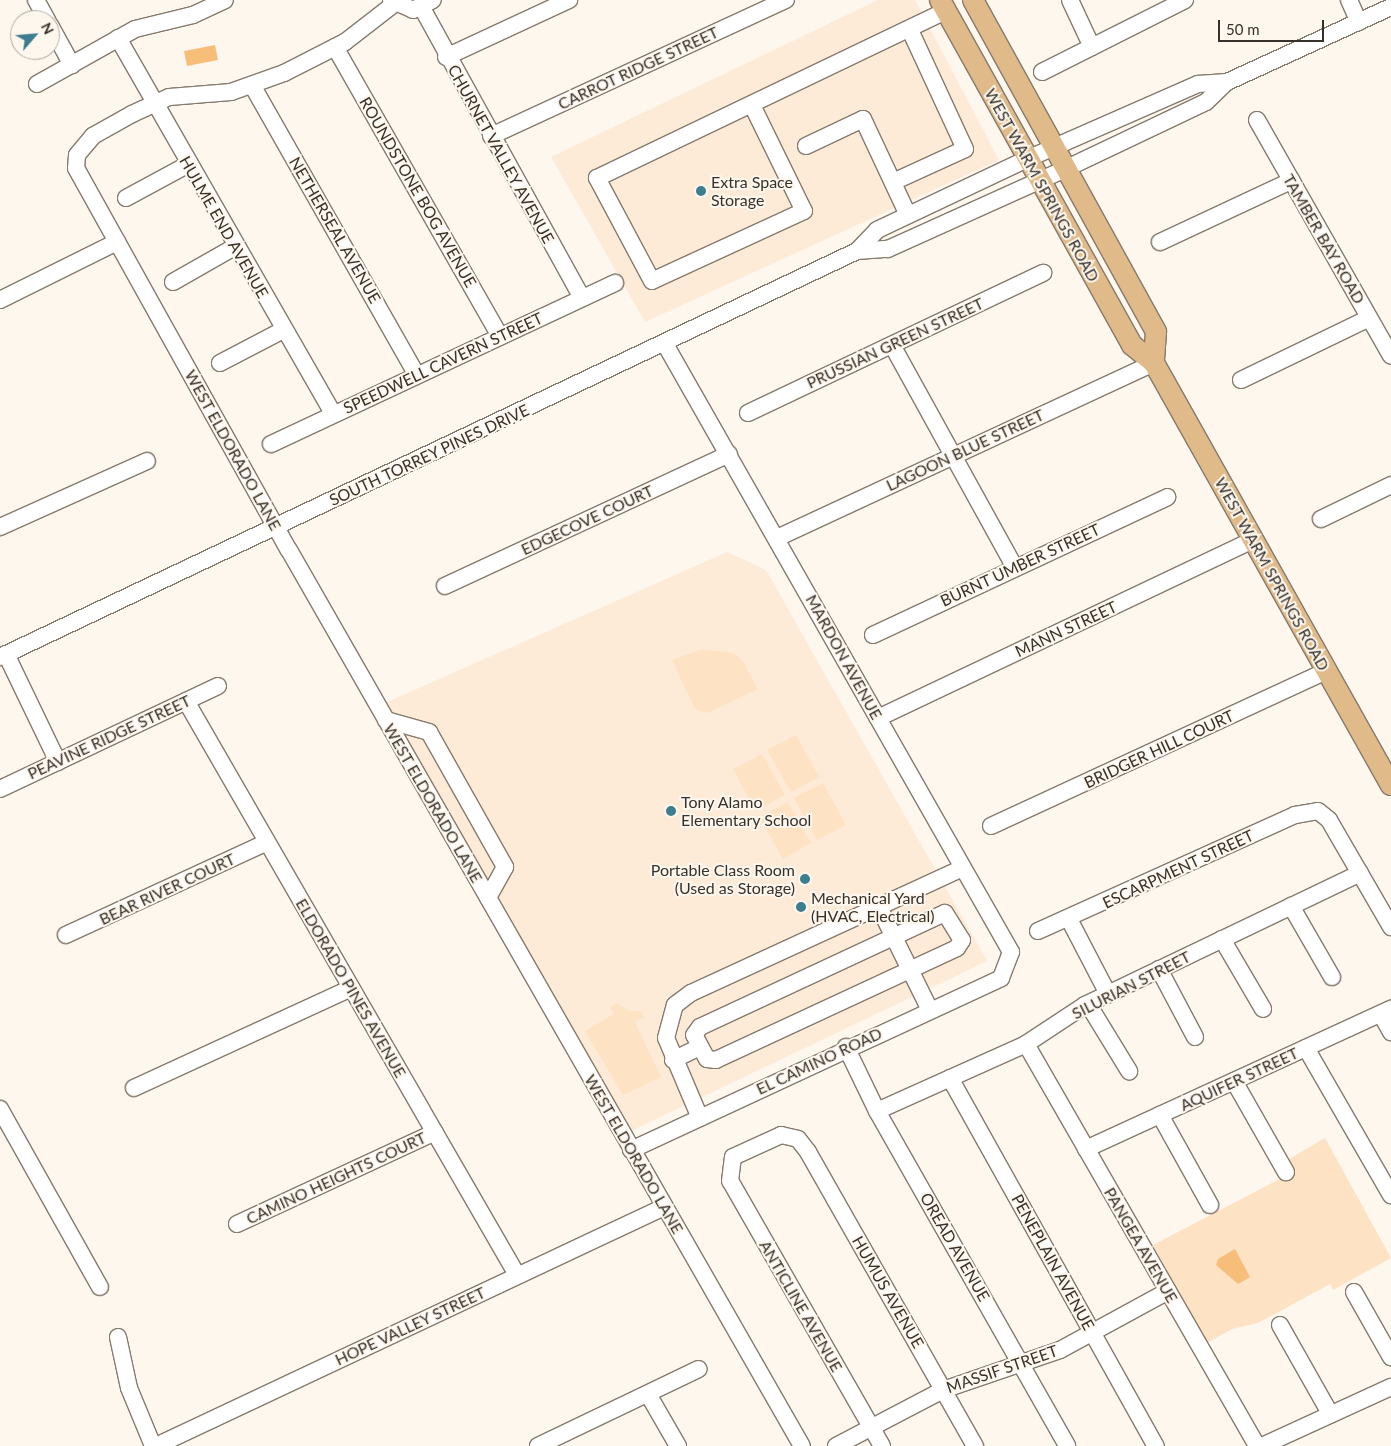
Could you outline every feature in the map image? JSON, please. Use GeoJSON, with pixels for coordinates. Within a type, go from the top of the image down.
{"type":"FeatureCollection","features":[{"type":"Feature","properties":{"kind":"main road","name":"WEST WARM SPRINGS ROAD"},"geometry":{"type":"LineString","coordinates":[[973,0],[1156,332],[1154,363]]}},
{"type":"Feature","properties":{"kind":"main road","name":"WEST WARM SPRINGS ROAD"},"geometry":{"type":"LineString","coordinates":[[943,5],[1132,345],[1154,363],[1391,785]]}},
{"type":"Feature","properties":{"kind":"street"},"geometry":{"type":"LineString","coordinates":[[37,84],[118,38],[225,0]]}},
{"type":"Feature","properties":{"kind":"street"},"geometry":{"type":"LineString","coordinates":[[446,57],[569,0]]}},
{"type":"Feature","properties":{"kind":"street","name":"CARROT RIDGE STREET"},"geometry":{"type":"LineString","coordinates":[[491,136],[786,0]]}},
{"type":"Feature","properties":{"kind":"street"},"geometry":{"type":"LineString","coordinates":[[1070,0],[1092,47]]}},
{"type":"Feature","properties":{"kind":"street"},"geometry":{"type":"LineString","coordinates":[[1042,72],[1185,0]]}},
{"type":"Feature","properties":{"kind":"street"},"geometry":{"type":"LineString","coordinates":[[1349,0],[1359,22]]}},
{"type":"Feature","properties":{"kind":"street"},"geometry":{"type":"LineString","coordinates":[[154,104],[169,97],[215,95],[252,85],[335,47],[392,2],[428,4]]}},
{"type":"Feature","properties":{"kind":"street","name":"CHURNET VALLEY AVENUE"},"geometry":{"type":"LineString","coordinates":[[428,4],[446,57],[582,298]]}},
{"type":"Feature","properties":{"kind":"street"},"geometry":{"type":"LineString","coordinates":[[752,105],[804,211],[652,281],[597,178],[910,30],[943,5]]}},
{"type":"Feature","properties":{"kind":"street","name":"SOUTH TORREY PINES DRIVE"},"geometry":{"type":"LineString","coordinates":[[857,251],[888,249],[1038,178],[1065,169],[1206,102],[1227,82],[1391,7]]}},
{"type":"Feature","properties":{"kind":"street"},"geometry":{"type":"LineString","coordinates":[[893,182],[965,149],[910,30]]}},
{"type":"Feature","properties":{"kind":"street","name":"HULME END AVENUE"},"geometry":{"type":"LineString","coordinates":[[118,38],[283,330],[333,414]]}},
{"type":"Feature","properties":{"kind":"street"},"geometry":{"type":"LineString","coordinates":[[60,43],[72,65]]}},
{"type":"Feature","properties":{"kind":"street","name":"ROUNDSTONE BOG AVENUE"},"geometry":{"type":"LineString","coordinates":[[335,47],[500,336]]}},
{"type":"Feature","properties":{"kind":"street","name":"SOUTH TORREY PINES DRIVE"},"geometry":{"type":"LineString","coordinates":[[3,655],[665,344],[857,251],[877,230],[1027,159],[1055,149],[1198,84],[1227,82]]}},
{"type":"Feature","properties":{"kind":"street","name":"NETHERSEAL AVENUE"},"geometry":{"type":"LineString","coordinates":[[252,85],[417,375]]}},
{"type":"Feature","properties":{"kind":"street","name":"WEST ELDORADO LANE"},"geometry":{"type":"LineString","coordinates":[[154,104],[93,136],[77,155],[76,168],[276,527],[802,1446]]}},
{"type":"Feature","properties":{"kind":"street"},"geometry":{"type":"LineString","coordinates":[[806,146],[863,119],[908,215]]}},
{"type":"Feature","properties":{"kind":"street","name":"TAMBER BAY ROAD"},"geometry":{"type":"LineString","coordinates":[[1257,120],[1391,356]]}},
{"type":"Feature","properties":{"kind":"street"},"geometry":{"type":"LineString","coordinates":[[126,198],[189,164]]}},
{"type":"Feature","properties":{"kind":"street"},"geometry":{"type":"LineString","coordinates":[[1160,242],[1291,181]]}},
{"type":"Feature","properties":{"kind":"street"},"geometry":{"type":"LineString","coordinates":[[0,300],[117,242]]}},
{"type":"Feature","properties":{"kind":"street"},"geometry":{"type":"LineString","coordinates":[[173,282],[236,246]]}},
{"type":"Feature","properties":{"kind":"street","name":"PRUSSIAN GREEN STREET"},"geometry":{"type":"LineString","coordinates":[[748,413],[1043,273]]}},
{"type":"Feature","properties":{"kind":"street","name":"SPEEDWELL CAVERN STREET"},"geometry":{"type":"LineString","coordinates":[[271,444],[615,283]]}},
{"type":"Feature","properties":{"kind":"street"},"geometry":{"type":"LineString","coordinates":[[1241,380],[1369,318]]}},
{"type":"Feature","properties":{"kind":"street"},"geometry":{"type":"LineString","coordinates":[[220,363],[283,330]]}},
{"type":"Feature","properties":{"kind":"street","name":"MARDON AVENUE"},"geometry":{"type":"LineString","coordinates":[[665,344],[777,538],[962,868],[1009,943],[1006,972]]}},
{"type":"Feature","properties":{"kind":"street"},"geometry":{"type":"LineString","coordinates":[[892,345],[1014,566]]}},
{"type":"Feature","properties":{"kind":"street","name":"LAGOON BLUE STREET"},"geometry":{"type":"LineString","coordinates":[[777,538],[1154,363]]}},
{"type":"Feature","properties":{"kind":"street","name":"EDGECOVE COURT"},"geometry":{"type":"LineString","coordinates":[[445,586],[729,454]]}},
{"type":"Feature","properties":{"kind":"street"},"geometry":{"type":"LineString","coordinates":[[0,527],[147,461]]}},
{"type":"Feature","properties":{"kind":"street"},"geometry":{"type":"LineString","coordinates":[[1320,519],[1391,485]]}},
{"type":"Feature","properties":{"kind":"street","name":"BURNT UMBER STREET"},"geometry":{"type":"LineString","coordinates":[[873,634],[1014,566],[1167,497]]}},
{"type":"Feature","properties":{"kind":"street","name":"MANN STREET"},"geometry":{"type":"LineString","coordinates":[[878,718],[1253,540]]}},
{"type":"Feature","properties":{"kind":"street"},"geometry":{"type":"LineString","coordinates":[[3,655],[58,762]]}},
{"type":"Feature","properties":{"kind":"street","name":"BRIDGER HILL COURT"},"geometry":{"type":"LineString","coordinates":[[991,826],[1326,671]]}},
{"type":"Feature","properties":{"kind":"street","name":"PEAVINE RIDGE STREET"},"geometry":{"type":"LineString","coordinates":[[0,789],[218,686]]}},
{"type":"Feature","properties":{"kind":"street","name":"ELDORADO PINES AVENUE"},"geometry":{"type":"LineString","coordinates":[[186,701],[517,1275]]}},
{"type":"Feature","properties":{"kind":"street"},"geometry":{"type":"LineString","coordinates":[[386,720],[429,732],[505,867],[488,898]]}},
{"type":"Feature","properties":{"kind":"street","name":"ESCARPMENT STREET"},"geometry":{"type":"LineString","coordinates":[[1038,930],[1069,919],[1296,815],[1318,811],[1328,820],[1360,873]]}},
{"type":"Feature","properties":{"kind":"street","name":"BEAR RIVER COURT"},"geometry":{"type":"LineString","coordinates":[[66,935],[267,842]]}},
{"type":"Feature","properties":{"kind":"street"},"geometry":{"type":"LineString","coordinates":[[700,1118],[673,1060],[666,1030],[672,1010],[684,998],[962,868]]}},
{"type":"Feature","properties":{"kind":"street"},"geometry":{"type":"LineString","coordinates":[[1360,873],[1391,927]]}},
{"type":"Feature","properties":{"kind":"street","name":"SILURIAN STREET"},"geometry":{"type":"LineString","coordinates":[[877,1111],[1026,1044],[1088,1004],[1360,873]]}},
{"type":"Feature","properties":{"kind":"street"},"geometry":{"type":"LineString","coordinates":[[1291,906],[1332,977]]}},
{"type":"Feature","properties":{"kind":"street"},"geometry":{"type":"LineString","coordinates":[[879,907],[930,1010]]}},
{"type":"Feature","properties":{"kind":"street"},"geometry":{"type":"LineString","coordinates":[[941,914],[951,917],[960,945],[911,972],[714,1061],[706,1059],[694,1034],[700,1028],[893,936],[941,914]]}},
{"type":"Feature","properties":{"kind":"street"},"geometry":{"type":"LineString","coordinates":[[1069,919],[1108,994]]}},
{"type":"Feature","properties":{"kind":"street"},"geometry":{"type":"LineString","coordinates":[[1222,939],[1263,1009]]}},
{"type":"Feature","properties":{"kind":"street"},"geometry":{"type":"LineString","coordinates":[[1159,969],[1195,1037]]}},
{"type":"Feature","properties":{"kind":"street","name":"EL CAMINO ROAD"},"geometry":{"type":"LineString","coordinates":[[631,1150],[930,1010],[1006,972]]}},
{"type":"Feature","properties":{"kind":"street"},"geometry":{"type":"LineString","coordinates":[[134,1088],[351,988]]}},
{"type":"Feature","properties":{"kind":"street"},"geometry":{"type":"LineString","coordinates":[[1088,1004],[1129,1071]]}},
{"type":"Feature","properties":{"kind":"street"},"geometry":{"type":"LineString","coordinates":[[1386,1011],[1391,1032]]}},
{"type":"Feature","properties":{"kind":"street","name":"AQUIFER STREET"},"geometry":{"type":"LineString","coordinates":[[1086,1149],[1386,1011]]}},
{"type":"Feature","properties":{"kind":"street","name":"PANGEA AVENUE"},"geometry":{"type":"LineString","coordinates":[[1026,1044],[1257,1446]]}},
{"type":"Feature","properties":{"kind":"street"},"geometry":{"type":"LineString","coordinates":[[673,1060],[700,1047]]}},
{"type":"Feature","properties":{"kind":"street","name":"OREAD AVENUE"},"geometry":{"type":"LineString","coordinates":[[846,1048],[877,1111],[1067,1446]]}},
{"type":"Feature","properties":{"kind":"street"},"geometry":{"type":"LineString","coordinates":[[1306,1048],[1391,1195]]}},
{"type":"Feature","properties":{"kind":"street","name":"PENEPLAIN AVENUE"},"geometry":{"type":"LineString","coordinates":[[950,1078],[1156,1446]]}},
{"type":"Feature","properties":{"kind":"street"},"geometry":{"type":"LineString","coordinates":[[1234,1081],[1286,1172]]}},
{"type":"Feature","properties":{"kind":"street"},"geometry":{"type":"LineString","coordinates":[[0,1109],[100,1287]]}},
{"type":"Feature","properties":{"kind":"street"},"geometry":{"type":"LineString","coordinates":[[1160,1116],[1210,1205]]}},
{"type":"Feature","properties":{"kind":"street","name":"CAMINO HEIGHTS COURT"},"geometry":{"type":"LineString","coordinates":[[237,1224],[435,1132]]}},
{"type":"Feature","properties":{"kind":"street","name":"HUMUS AVENUE"},"geometry":{"type":"LineString","coordinates":[[730,1163],[741,1152],[781,1135],[798,1139],[975,1446]]}},
{"type":"Feature","properties":{"kind":"street","name":"ANTICLINE AVENUE"},"geometry":{"type":"LineString","coordinates":[[730,1163],[730,1181],[736,1195],[882,1446]]}},
{"type":"Feature","properties":{"kind":"street","name":"HOPE VALLEY STREET"},"geometry":{"type":"LineString","coordinates":[[154,1446],[664,1207]]}},
{"type":"Feature","properties":{"kind":"street","name":"MASSIF STREET"},"geometry":{"type":"LineString","coordinates":[[836,1446],[943,1390],[1022,1365],[1092,1333],[1168,1291]]}},
{"type":"Feature","properties":{"kind":"street"},"geometry":{"type":"LineString","coordinates":[[1354,1292],[1391,1357]]}},
{"type":"Feature","properties":{"kind":"street"},"geometry":{"type":"LineString","coordinates":[[1280,1325],[1330,1414]]}},
{"type":"Feature","properties":{"kind":"street"},"geometry":{"type":"LineString","coordinates":[[118,1336],[128,1388],[154,1446]]}},
{"type":"Feature","properties":{"kind":"street"},"geometry":{"type":"LineString","coordinates":[[538,1446],[699,1369]]}},
{"type":"Feature","properties":{"kind":"street"},"geometry":{"type":"LineString","coordinates":[[1262,1446],[1391,1387]]}},
{"type":"Feature","properties":{"kind":"street"},"geometry":{"type":"LineString","coordinates":[[648,1394],[678,1446]]}},
{"type":"Feature","properties":{"kind":"shaded area"},"geometry":{"type":"Polygon","coordinates":[[[878,0],[915,0],[999,160],[645,322],[551,157],[878,0]]]}},
{"type":"Feature","properties":{"kind":"shaded area"},"geometry":{"type":"Polygon","coordinates":[[[215,45],[218,60],[187,66],[184,51],[215,45]]]}},
{"type":"Feature","properties":{"kind":"shaded area","name":"Tony Alamo Elementary School"},"geometry":{"type":"Polygon","coordinates":[[[727,552],[766,570],[987,961],[623,1135],[378,706],[727,552]]]}},
{"type":"Feature","properties":{"kind":"shaded area"},"geometry":{"type":"Polygon","coordinates":[[[702,649],[733,653],[742,660],[758,689],[707,713],[695,709],[672,660],[702,649]]]}},
{"type":"Feature","properties":{"kind":"shaded area"},"geometry":{"type":"Polygon","coordinates":[[[796,735],[819,777],[791,792],[767,750],[796,735]]]}},
{"type":"Feature","properties":{"kind":"shaded area"},"geometry":{"type":"Polygon","coordinates":[[[762,754],[785,795],[756,811],[733,769],[762,754]]]}},
{"type":"Feature","properties":{"kind":"shaded area"},"geometry":{"type":"Polygon","coordinates":[[[823,783],[846,825],[817,840],[794,798],[823,783]]]}},
{"type":"Feature","properties":{"kind":"shaded area"},"geometry":{"type":"Polygon","coordinates":[[[788,802],[811,843],[783,859],[759,817],[788,802]]]}},
{"type":"Feature","properties":{"kind":"shaded area"},"geometry":{"type":"Polygon","coordinates":[[[617,1003],[629,1011],[641,1011],[644,1017],[635,1022],[661,1077],[623,1095],[585,1031],[614,1014],[610,1008],[617,1003]]]}},
{"type":"Feature","properties":{"kind":"shaded area"},"geometry":{"type":"Polygon","coordinates":[[[1325,1138],[1391,1258],[1333,1290],[1330,1284],[1258,1323],[1232,1329],[1207,1343],[1153,1245],[1295,1171],[1289,1159],[1325,1138]]]}},
{"type":"Feature","properties":{"kind":"shaded area"},"geometry":{"type":"Polygon","coordinates":[[[1235,1249],[1250,1277],[1238,1284],[1216,1265],[1218,1259],[1235,1249]]]}},
{"type":"Feature","properties":{"kind":"place","name":"Extra Space Storage"},"geometry":{"type":"Point","coordinates":[701,191]}},
{"type":"Feature","properties":{"kind":"place","name":"Tony Alamo Elementary School"},"geometry":{"type":"Point","coordinates":[671,811]}},
{"type":"Feature","properties":{"kind":"place","name":"Portable Class Room (Used as Storage)"},"geometry":{"type":"Point","coordinates":[805,879]}},
{"type":"Feature","properties":{"kind":"place","name":"Mechanical Yard (HVAC, Electrical)"},"geometry":{"type":"Point","coordinates":[801,907]}}]}
